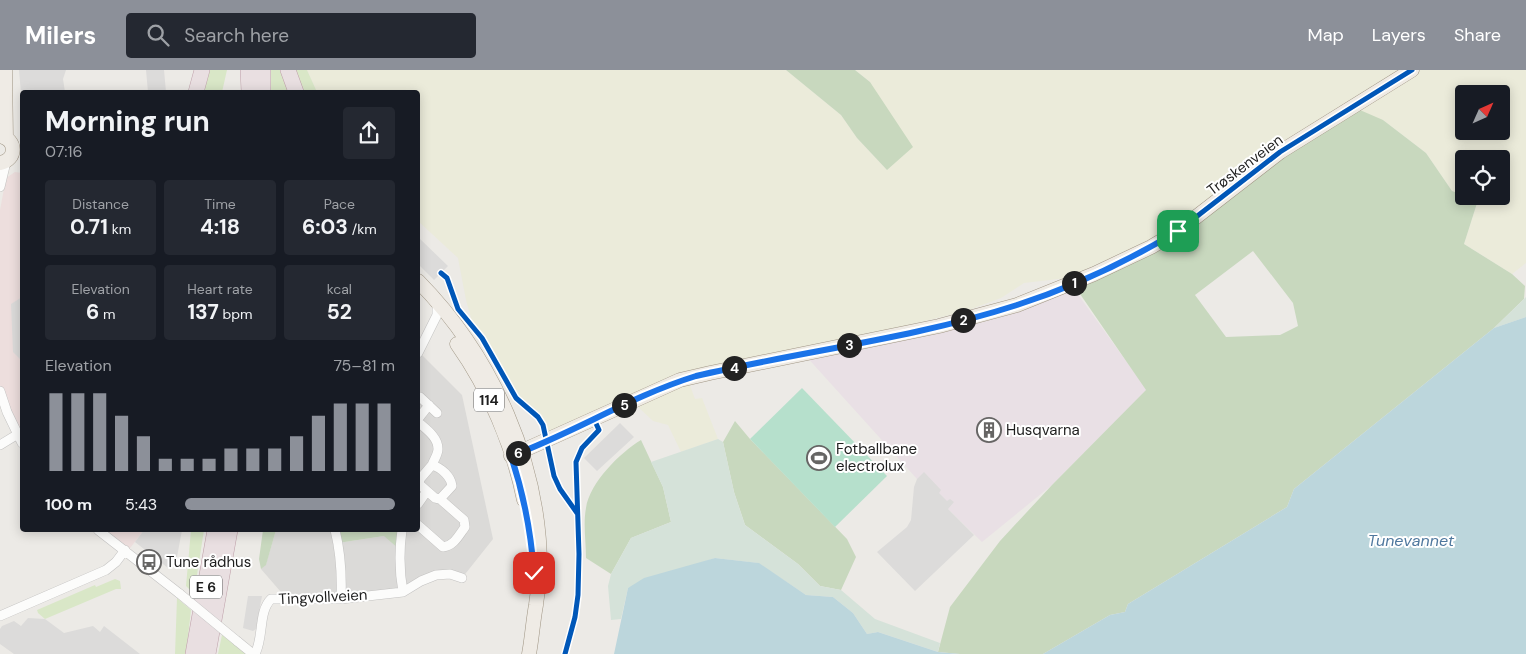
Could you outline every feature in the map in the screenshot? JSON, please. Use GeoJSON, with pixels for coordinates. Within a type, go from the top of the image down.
{"type":"FeatureCollection","features":[{"type":"Feature","properties":{"kind":"highway"},"geometry":{"type":"LineString","coordinates":[[197,90],[202,70]]}},
{"type":"Feature","properties":{"kind":"highway"},"geometry":{"type":"LineString","coordinates":[[248,70],[249,90]]}},
{"type":"Feature","properties":{"kind":"highway"},"geometry":{"type":"LineString","coordinates":[[263,70],[263,90]]}},
{"type":"Feature","properties":{"kind":"highway"},"geometry":{"type":"LineString","coordinates":[[288,70],[295,90]]}},
{"type":"Feature","properties":{"kind":"highway","name":"E 6"},"geometry":{"type":"LineString","coordinates":[[193,654],[215,532]]}},
{"type":"Feature","properties":{"kind":"highway","name":"E 6"},"geometry":{"type":"LineString","coordinates":[[208,654],[230,532]]}},
{"type":"Feature","properties":{"kind":"main road","name":"Trøskenveien"},"geometry":{"type":"LineString","coordinates":[[516,454],[648,394],[696,376],[939,326],[1017,305],[1086,278],[1151,247],[1178,231],[1280,152],[1412,70]]}},
{"type":"Feature","properties":{"kind":"main road"},"geometry":{"type":"LineString","coordinates":[[0,110],[5,77]]}},
{"type":"Feature","properties":{"kind":"main road"},"geometry":{"type":"LineString","coordinates":[[5,77],[10,151]]}},
{"type":"Feature","properties":{"kind":"main road","name":"114"},"geometry":{"type":"LineString","coordinates":[[420,284],[437,308]]}},
{"type":"Feature","properties":{"kind":"main road","name":"114"},"geometry":{"type":"LineString","coordinates":[[420,295],[450,317],[477,356],[494,387],[516,454]]}},
{"type":"Feature","properties":{"kind":"main road"},"geometry":{"type":"LineString","coordinates":[[516,454],[528,474],[538,526],[540,573],[529,654]]}},
{"type":"Feature","properties":{"kind":"street"},"geometry":{"type":"LineString","coordinates":[[0,187],[10,151]]}},
{"type":"Feature","properties":{"kind":"street"},"geometry":{"type":"LineString","coordinates":[[420,349],[437,308]]}},
{"type":"Feature","properties":{"kind":"street"},"geometry":{"type":"LineString","coordinates":[[0,391],[20,439],[0,445]]}},
{"type":"Feature","properties":{"kind":"street"},"geometry":{"type":"LineString","coordinates":[[420,397],[438,413]]}},
{"type":"Feature","properties":{"kind":"street"},"geometry":{"type":"LineString","coordinates":[[420,417],[429,405]]}},
{"type":"Feature","properties":{"kind":"street"},"geometry":{"type":"LineString","coordinates":[[420,422],[433,436],[437,443],[438,452],[432,466],[420,479]]}},
{"type":"Feature","properties":{"kind":"street"},"geometry":{"type":"LineString","coordinates":[[432,466],[438,467],[451,479],[452,486],[440,499]]}},
{"type":"Feature","properties":{"kind":"street"},"geometry":{"type":"LineString","coordinates":[[420,485],[464,520],[464,527],[450,546],[444,547],[420,528]]}},
{"type":"Feature","properties":{"kind":"street"},"geometry":{"type":"LineString","coordinates":[[420,501],[427,491]]}},
{"type":"Feature","properties":{"kind":"street"},"geometry":{"type":"LineString","coordinates":[[101,532],[254,654]]}},
{"type":"Feature","properties":{"kind":"street"},"geometry":{"type":"LineString","coordinates":[[335,532],[342,576],[341,599]]}},
{"type":"Feature","properties":{"kind":"street"},"geometry":{"type":"LineString","coordinates":[[402,532],[399,570],[403,592]]}},
{"type":"Feature","properties":{"kind":"street"},"geometry":{"type":"LineString","coordinates":[[0,616],[106,570],[116,562],[125,550]]}},
{"type":"Feature","properties":{"kind":"street","name":"Tingvollveien"},"geometry":{"type":"LineString","coordinates":[[254,654],[262,630],[264,609],[272,599],[341,599],[403,592],[421,581],[436,576],[450,574],[462,578]]}},
{"type":"Feature","properties":{"kind":"shaded area"},"geometry":{"type":"Polygon","coordinates":[[[19,70],[66,70],[63,79],[65,90],[21,90],[19,70]]]}},
{"type":"Feature","properties":{"kind":"shaded area"},"geometry":{"type":"Polygon","coordinates":[[[146,70],[164,70],[166,90],[148,90],[146,70]]]}},
{"type":"Feature","properties":{"kind":"shaded area"},"geometry":{"type":"Polygon","coordinates":[[[15,172],[20,173],[20,438],[0,386],[0,210],[6,178],[15,172]]]}},
{"type":"Feature","properties":{"kind":"shaded area"},"geometry":{"type":"Polygon","coordinates":[[[420,239],[448,266],[434,280],[420,266],[420,239]]]}},
{"type":"Feature","properties":{"kind":"shaded area"},"geometry":{"type":"Polygon","coordinates":[[[1074,289],[1147,390],[1052,485],[982,542],[917,479],[804,354],[984,322],[1074,289]]]}},
{"type":"Feature","properties":{"kind":"shaded area"},"geometry":{"type":"Polygon","coordinates":[[[1526,297],[1526,317],[1494,328],[1524,299],[1526,297]]]}},
{"type":"Feature","properties":{"kind":"shaded area"},"geometry":{"type":"Polygon","coordinates":[[[20,298],[20,359],[13,352],[11,304],[20,298]]]}},
{"type":"Feature","properties":{"kind":"shaded area"},"geometry":{"type":"Polygon","coordinates":[[[420,354],[462,395],[493,539],[462,578],[450,574],[403,592],[287,599],[261,569],[266,564],[275,532],[335,532],[338,543],[384,536],[396,532],[420,532],[420,354]]]}},
{"type":"Feature","properties":{"kind":"shaded area"},"geometry":{"type":"Polygon","coordinates":[[[620,423],[634,437],[597,471],[584,458],[620,423]]]}},
{"type":"Feature","properties":{"kind":"shaded area"},"geometry":{"type":"Polygon","coordinates":[[[718,439],[723,442],[734,492],[745,525],[798,564],[820,586],[841,590],[875,619],[940,643],[938,652],[878,632],[867,634],[853,613],[833,597],[806,595],[758,563],[715,558],[628,588],[621,619],[611,620],[608,586],[611,574],[631,538],[671,522],[663,487],[651,462],[718,439]]]}},
{"type":"Feature","properties":{"kind":"shaded area"},"geometry":{"type":"Polygon","coordinates":[[[924,472],[941,490],[939,493],[947,501],[950,499],[954,502],[948,509],[974,535],[915,591],[877,552],[907,527],[911,520],[914,487],[917,479],[924,472]]]}},
{"type":"Feature","properties":{"kind":"shaded area"},"geometry":{"type":"Polygon","coordinates":[[[101,532],[142,532],[127,552],[101,532]]]}},
{"type":"Feature","properties":{"kind":"shaded area"},"geometry":{"type":"Polygon","coordinates":[[[142,532],[182,532],[177,557],[168,568],[135,542],[142,532]]]}},
{"type":"Feature","properties":{"kind":"shaded area"},"geometry":{"type":"Polygon","coordinates":[[[248,596],[262,596],[256,629],[253,631],[243,628],[248,596]]]}},
{"type":"Feature","properties":{"kind":"shaded area"},"geometry":{"type":"Polygon","coordinates":[[[28,618],[45,619],[64,633],[93,626],[100,632],[104,626],[140,654],[14,654],[0,644],[0,629],[2,626],[14,621],[21,626],[28,618]]]}},
{"type":"Feature","properties":{"kind":"green space"},"geometry":{"type":"Polygon","coordinates":[[[205,70],[227,70],[222,90],[200,90],[205,70]]]}},
{"type":"Feature","properties":{"kind":"green space"},"geometry":{"type":"Polygon","coordinates":[[[271,70],[285,70],[292,90],[271,90],[271,70]]]}},
{"type":"Feature","properties":{"kind":"green space"},"geometry":{"type":"Polygon","coordinates":[[[293,70],[307,70],[316,90],[300,90],[293,70]]]}},
{"type":"Feature","properties":{"kind":"green space"},"geometry":{"type":"Polygon","coordinates":[[[307,70],[786,70],[841,115],[857,138],[887,170],[870,82],[855,70],[1526,70],[1526,263],[1512,274],[1464,244],[1476,205],[1510,205],[1510,150],[1455,150],[1455,192],[1452,191],[1426,153],[1383,120],[1148,241],[1067,278],[1024,283],[1001,298],[966,311],[710,373],[548,441],[543,425],[538,417],[516,398],[494,357],[473,325],[458,258],[420,223],[420,90],[316,90],[307,70]]]}},
{"type":"Feature","properties":{"kind":"green space"},"geometry":{"type":"Polygon","coordinates":[[[786,70],[855,70],[870,82],[913,147],[887,170],[857,138],[841,115],[786,70]]]}},
{"type":"Feature","properties":{"kind":"green space"},"geometry":{"type":"Polygon","coordinates":[[[1353,107],[1383,120],[1426,153],[1452,191],[1455,192],[1455,205],[1476,205],[1464,244],[1512,274],[1525,286],[1524,299],[1494,328],[1294,489],[1287,507],[1128,604],[1125,612],[1110,615],[1043,654],[960,654],[938,652],[950,607],[1000,541],[1052,485],[1146,390],[1078,291],[1080,288],[1153,252],[1178,231],[1353,107]],[[1253,251],[1195,295],[1226,337],[1280,335],[1298,326],[1293,303],[1253,251]]]}},
{"type":"Feature","properties":{"kind":"green space"},"geometry":{"type":"Polygon","coordinates":[[[689,383],[695,399],[702,398],[718,439],[681,452],[668,425],[653,421],[637,406],[689,383]]]}},
{"type":"Feature","properties":{"kind":"green space","name":"Fotballbane electrolux"},"geometry":{"type":"Polygon","coordinates":[[[802,388],[887,476],[835,527],[750,439],[802,388]]]}},
{"type":"Feature","properties":{"kind":"green space"},"geometry":{"type":"Polygon","coordinates":[[[735,421],[750,439],[847,539],[856,557],[841,590],[820,586],[798,564],[745,525],[734,492],[723,442],[735,421]]]}},
{"type":"Feature","properties":{"kind":"green space"},"geometry":{"type":"Polygon","coordinates":[[[641,440],[663,487],[671,522],[631,538],[611,574],[586,558],[586,508],[593,488],[607,469],[624,452],[641,440]]]}},
{"type":"Feature","properties":{"kind":"green space"},"geometry":{"type":"Polygon","coordinates":[[[191,532],[204,532],[194,594],[186,586],[191,532]]]}},
{"type":"Feature","properties":{"kind":"green space"},"geometry":{"type":"Polygon","coordinates":[[[263,532],[275,532],[266,565],[261,569],[259,559],[263,532]]]}},
{"type":"Feature","properties":{"kind":"green space"},"geometry":{"type":"Polygon","coordinates":[[[335,532],[402,532],[399,549],[384,536],[338,543],[335,532]]]}},
{"type":"Feature","properties":{"kind":"green space"},"geometry":{"type":"Polygon","coordinates":[[[115,579],[120,581],[121,589],[116,589],[45,619],[38,613],[37,610],[95,585],[96,587],[115,579]]]}},
{"type":"Feature","properties":{"kind":"green space"},"geometry":{"type":"Polygon","coordinates":[[[177,598],[191,610],[186,654],[175,654],[177,598]]]}},
{"type":"Feature","properties":{"kind":"green space"},"geometry":{"type":"Polygon","coordinates":[[[222,635],[237,641],[253,654],[218,654],[222,635]]]}},
{"type":"Feature","properties":{"kind":"water","name":"Tunevannet"},"geometry":{"type":"Polygon","coordinates":[[[1526,317],[1526,654],[1043,654],[1110,615],[1125,612],[1128,604],[1287,507],[1294,489],[1494,328],[1526,317]]]}},
{"type":"Feature","properties":{"kind":"water"},"geometry":{"type":"Polygon","coordinates":[[[715,558],[759,563],[806,595],[833,597],[853,613],[867,634],[878,632],[938,652],[960,654],[614,654],[628,588],[644,578],[715,558]]]}},
{"type":"Feature","properties":{"kind":"cycle path"},"geometry":{"type":"LineString","coordinates":[[548,441],[641,396],[696,376],[939,326],[1017,305],[1094,274],[1151,247],[1178,231],[1280,152],[1412,70]]}},
{"type":"Feature","properties":{"kind":"cycle path"},"geometry":{"type":"LineString","coordinates":[[441,273],[447,278],[458,309],[482,338],[516,398],[538,417],[543,425],[554,476],[560,489],[577,513]]}},
{"type":"Feature","properties":{"kind":"cycle path"},"geometry":{"type":"LineString","coordinates":[[565,654],[575,617],[578,595],[579,554],[576,462],[582,448],[599,430],[594,419]]}},
{"type":"Feature","properties":{"kind":"place","name":"Husqvarna"},"geometry":{"type":"Point","coordinates":[989,430]}},
{"type":"Feature","properties":{"kind":"place","name":"Fotballbane electrolux"},"geometry":{"type":"Point","coordinates":[819,458]}},
{"type":"Feature","properties":{"kind":"place","name":"Tune rådhus"},"geometry":{"type":"Point","coordinates":[149,562]}},
{"type":"Feature","properties":{"kind":"route"},"geometry":{"type":"LineString","coordinates":[[534,573],[530,526],[522,489],[511,456],[680,380],[710,372],[939,326],[1017,305],[1094,274],[1151,247],[1178,231]]}}]}
